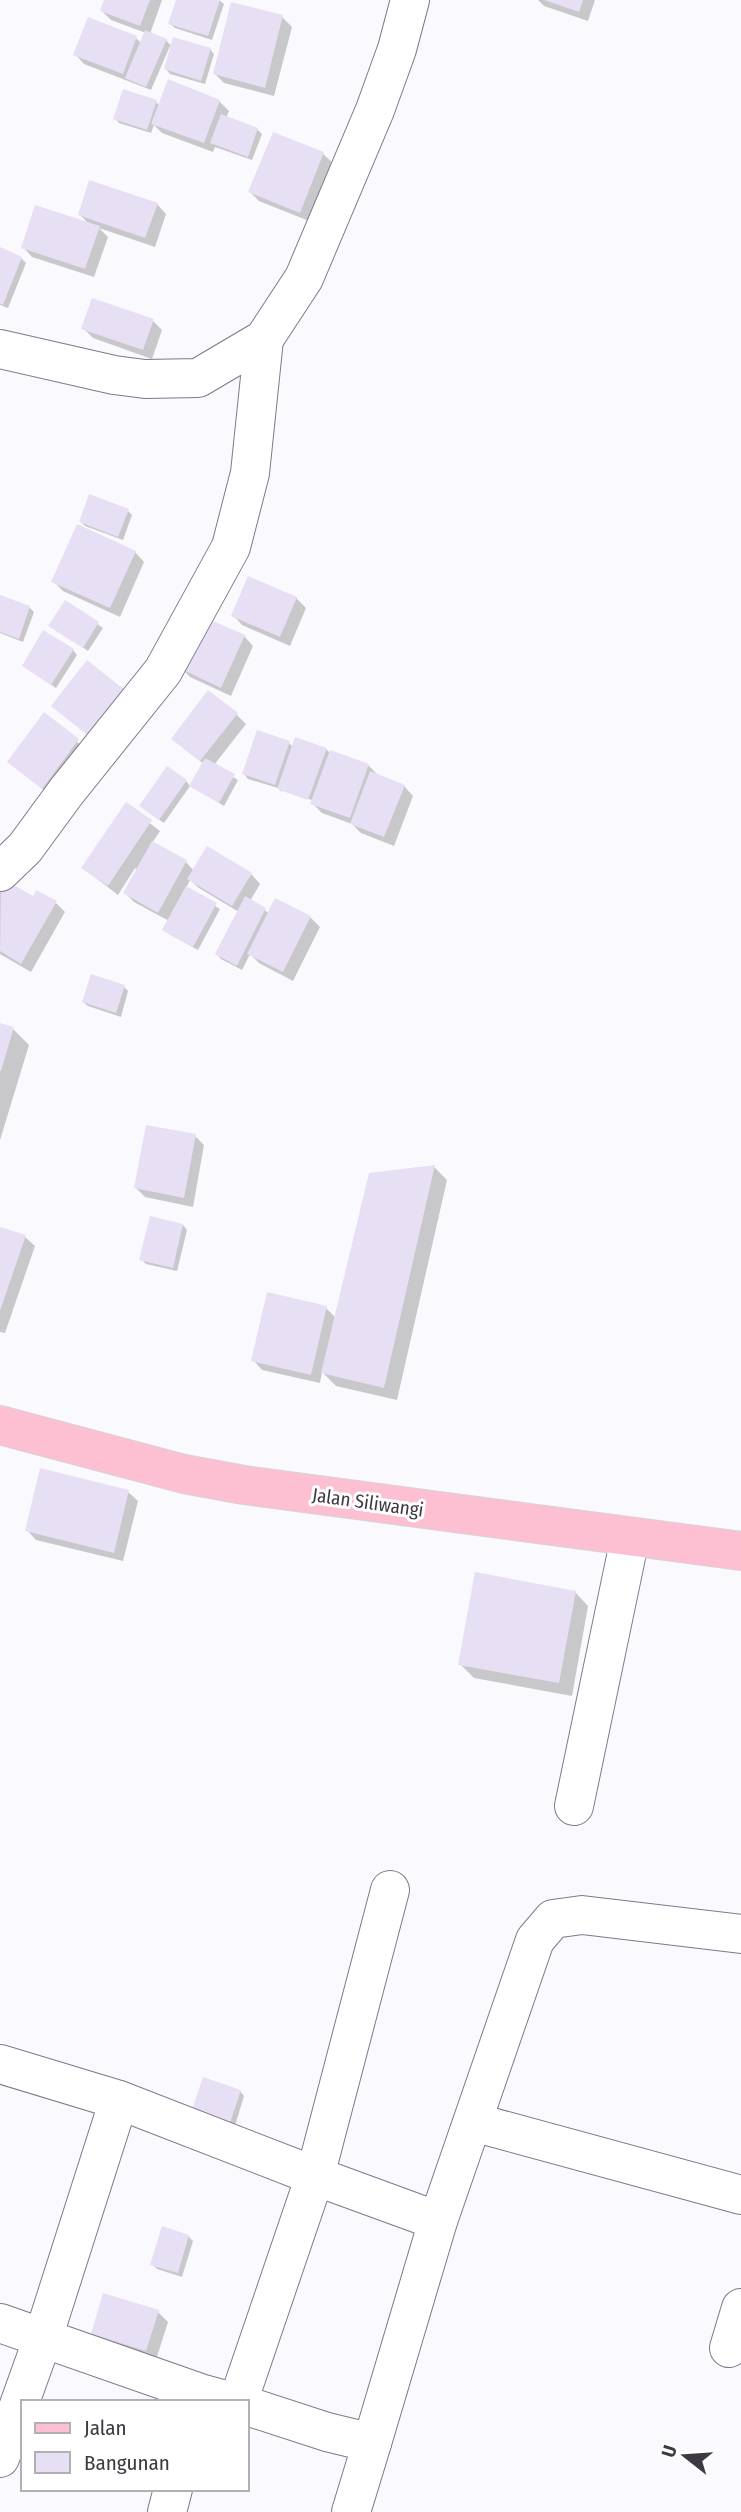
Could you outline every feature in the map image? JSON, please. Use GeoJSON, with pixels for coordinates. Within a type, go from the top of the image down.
{"type":"FeatureCollection","features":[{"type":"Feature","properties":{"kind":"main road","name":"Jalan Siliwangi"},"geometry":{"type":"LineString","coordinates":[[0,1425],[184,1475],[741,1551]]}},
{"type":"Feature","properties":{"kind":"street"},"geometry":{"type":"LineString","coordinates":[[0,349],[145,379],[198,378],[264,339],[304,278],[375,110],[397,49],[410,0]]}},
{"type":"Feature","properties":{"kind":"street"},"geometry":{"type":"LineString","coordinates":[[0,872],[25,848],[163,671],[231,547],[250,473],[264,339]]}},
{"type":"Feature","properties":{"kind":"street"},"geometry":{"type":"LineString","coordinates":[[573,1806],[628,1537]]}},
{"type":"Feature","properties":{"kind":"street"},"geometry":{"type":"LineString","coordinates":[[0,2323],[217,2400],[315,2176],[390,1889]]}},
{"type":"Feature","properties":{"kind":"street"},"geometry":{"type":"LineString","coordinates":[[351,2512],[438,2221],[535,1940],[553,1919],[582,1915],[741,1934]]}},
{"type":"Feature","properties":{"kind":"street"},"geometry":{"type":"LineString","coordinates":[[0,2064],[119,2100],[438,2221]]}},
{"type":"Feature","properties":{"kind":"street"},"geometry":{"type":"LineString","coordinates":[[0,2458],[43,2338],[119,2100]]}},
{"type":"Feature","properties":{"kind":"street"},"geometry":{"type":"LineString","coordinates":[[472,2122],[741,2195]]}},
{"type":"Feature","properties":{"kind":"street"},"geometry":{"type":"LineString","coordinates":[[729,2348],[741,2308]]}},
{"type":"Feature","properties":{"kind":"street"},"geometry":{"type":"LineString","coordinates":[[248,2406],[372,2443]]}},
{"type":"Feature","properties":{"kind":"street"},"geometry":{"type":"LineString","coordinates":[[167,2512],[172,2491]]}},
{"type":"Feature","properties":{"kind":"building"},"geometry":{"type":"Polygon","coordinates":[[[104,0],[150,0],[140,26],[100,11],[104,0]]]}},
{"type":"Feature","properties":{"kind":"building"},"geometry":{"type":"Polygon","coordinates":[[[176,0],[220,0],[208,36],[168,24],[176,0]]]}},
{"type":"Feature","properties":{"kind":"building"},"geometry":{"type":"Polygon","coordinates":[[[544,0],[583,0],[579,12],[544,0]]]}},
{"type":"Feature","properties":{"kind":"building"},"geometry":{"type":"Polygon","coordinates":[[[231,2],[283,15],[265,88],[213,74],[231,2]]]}},
{"type":"Feature","properties":{"kind":"building"},"geometry":{"type":"Polygon","coordinates":[[[88,17],[137,36],[123,74],[73,55],[88,17]]]}},
{"type":"Feature","properties":{"kind":"building"},"geometry":{"type":"Polygon","coordinates":[[[145,30],[167,39],[146,87],[125,78],[145,30]]]}},
{"type":"Feature","properties":{"kind":"building"},"geometry":{"type":"Polygon","coordinates":[[[173,37],[211,48],[201,81],[164,69],[173,37]]]}},
{"type":"Feature","properties":{"kind":"building"},"geometry":{"type":"Polygon","coordinates":[[[168,79],[220,100],[204,143],[151,124],[168,79]]]}},
{"type":"Feature","properties":{"kind":"building"},"geometry":{"type":"Polygon","coordinates":[[[123,89],[157,100],[147,130],[113,119],[123,89]]]}},
{"type":"Feature","properties":{"kind":"building"},"geometry":{"type":"Polygon","coordinates":[[[221,114],[258,128],[248,157],[210,143],[221,114]]]}},
{"type":"Feature","properties":{"kind":"building"},"geometry":{"type":"Polygon","coordinates":[[[273,132],[324,152],[300,213],[248,192],[273,132]]]}},
{"type":"Feature","properties":{"kind":"building"},"geometry":{"type":"Polygon","coordinates":[[[89,180],[158,203],[145,238],[78,215],[89,180]]]}},
{"type":"Feature","properties":{"kind":"building"},"geometry":{"type":"Polygon","coordinates":[[[35,205],[100,226],[85,269],[21,248],[35,205]]]}},
{"type":"Feature","properties":{"kind":"building"},"geometry":{"type":"Polygon","coordinates":[[[0,247],[22,257],[3,305],[0,304],[0,247]]]}},
{"type":"Feature","properties":{"kind":"building"},"geometry":{"type":"Polygon","coordinates":[[[92,298],[154,319],[143,350],[81,329],[92,298]]]}},
{"type":"Feature","properties":{"kind":"building"},"geometry":{"type":"Polygon","coordinates":[[[89,494],[129,509],[118,537],[79,522],[89,494]]]}},
{"type":"Feature","properties":{"kind":"building"},"geometry":{"type":"Polygon","coordinates":[[[77,524],[136,551],[110,608],[51,582],[77,524]]]}},
{"type":"Feature","properties":{"kind":"building"},"geometry":{"type":"Polygon","coordinates":[[[248,576],[297,597],[280,637],[231,616],[248,576]]]}},
{"type":"Feature","properties":{"kind":"building"},"geometry":{"type":"Polygon","coordinates":[[[0,595],[30,606],[19,639],[0,632],[0,595]]]}},
{"type":"Feature","properties":{"kind":"building"},"geometry":{"type":"Polygon","coordinates":[[[65,600],[99,622],[83,648],[48,626],[65,600]]]}},
{"type":"Feature","properties":{"kind":"building"},"geometry":{"type":"Polygon","coordinates":[[[202,616],[245,635],[221,688],[179,668],[202,616]]]}},
{"type":"Feature","properties":{"kind":"building"},"geometry":{"type":"Polygon","coordinates":[[[43,630],[74,649],[51,685],[22,666],[43,630]]]}},
{"type":"Feature","properties":{"kind":"building"},"geometry":{"type":"Polygon","coordinates":[[[87,660],[126,691],[90,737],[51,706],[87,660]]]}},
{"type":"Feature","properties":{"kind":"building"},"geometry":{"type":"Polygon","coordinates":[[[208,690],[238,713],[200,761],[171,739],[208,690]]]}},
{"type":"Feature","properties":{"kind":"building"},"geometry":{"type":"Polygon","coordinates":[[[44,712],[79,739],[42,789],[7,762],[44,712]]]}},
{"type":"Feature","properties":{"kind":"building"},"geometry":{"type":"Polygon","coordinates":[[[257,730],[290,741],[275,785],[242,774],[257,730]]]}},
{"type":"Feature","properties":{"kind":"building"},"geometry":{"type":"Polygon","coordinates":[[[295,737],[327,748],[308,800],[277,789],[295,737]]]}},
{"type":"Feature","properties":{"kind":"building"},"geometry":{"type":"Polygon","coordinates":[[[330,750],[369,764],[350,818],[310,804],[330,750]]]}},
{"type":"Feature","properties":{"kind":"building"},"geometry":{"type":"Polygon","coordinates":[[[205,758],[235,774],[219,803],[189,786],[205,758]]]}},
{"type":"Feature","properties":{"kind":"building"},"geometry":{"type":"Polygon","coordinates":[[[167,766],[187,780],[159,820],[139,806],[167,766]]]}},
{"type":"Feature","properties":{"kind":"building"},"geometry":{"type":"Polygon","coordinates":[[[370,771],[405,785],[384,837],[350,824],[370,771]]]}},
{"type":"Feature","properties":{"kind":"building"},"geometry":{"type":"Polygon","coordinates":[[[126,802],[152,820],[108,886],[81,868],[126,802]]]}},
{"type":"Feature","properties":{"kind":"building"},"geometry":{"type":"Polygon","coordinates":[[[152,841],[187,860],[158,913],[123,893],[152,841]]]}},
{"type":"Feature","properties":{"kind":"building"},"geometry":{"type":"Polygon","coordinates":[[[207,846],[252,873],[232,906],[187,879],[207,846]]]}},
{"type":"Feature","properties":{"kind":"building"},"geometry":{"type":"Polygon","coordinates":[[[1,878],[33,896],[36,890],[57,901],[21,964],[0,951],[1,878]]]}},
{"type":"Feature","properties":{"kind":"building"},"geometry":{"type":"Polygon","coordinates":[[[186,886],[217,903],[193,947],[162,930],[186,886]]]}},
{"type":"Feature","properties":{"kind":"building"},"geometry":{"type":"Polygon","coordinates":[[[245,896],[266,908],[237,966],[215,954],[245,896]]]}},
{"type":"Feature","properties":{"kind":"building"},"geometry":{"type":"Polygon","coordinates":[[[275,898],[311,916],[283,972],[247,954],[275,898]]]}},
{"type":"Feature","properties":{"kind":"building"},"geometry":{"type":"Polygon","coordinates":[[[91,974],[125,985],[116,1013],[82,1002],[91,974]]]}},
{"type":"Feature","properties":{"kind":"building"},"geometry":{"type":"Polygon","coordinates":[[[0,1023],[14,1027],[1,1071],[0,1071],[0,1023]]]}},
{"type":"Feature","properties":{"kind":"building"},"geometry":{"type":"Polygon","coordinates":[[[146,1125],[196,1134],[184,1198],[134,1188],[146,1125]]]}},
{"type":"Feature","properties":{"kind":"building"},"geometry":{"type":"Polygon","coordinates":[[[435,1165],[384,1388],[321,1373],[369,1173],[435,1165]]]}},
{"type":"Feature","properties":{"kind":"building"},"geometry":{"type":"Polygon","coordinates":[[[150,1216],[183,1224],[173,1268],[139,1260],[150,1216]]]}},
{"type":"Feature","properties":{"kind":"building"},"geometry":{"type":"Polygon","coordinates":[[[0,1227],[26,1235],[0,1311],[0,1227]]]}},
{"type":"Feature","properties":{"kind":"building"},"geometry":{"type":"Polygon","coordinates":[[[267,1292],[327,1306],[311,1375],[251,1361],[267,1292]]]}},
{"type":"Feature","properties":{"kind":"building"},"geometry":{"type":"Polygon","coordinates":[[[40,1468],[129,1490],[114,1553],[25,1531],[40,1468]]]}},
{"type":"Feature","properties":{"kind":"building"},"geometry":{"type":"Polygon","coordinates":[[[475,1572],[576,1591],[559,1683],[458,1665],[475,1572]]]}},
{"type":"Feature","properties":{"kind":"building"},"geometry":{"type":"Polygon","coordinates":[[[203,2077],[241,2090],[229,2126],[191,2113],[203,2077]]]}},
{"type":"Feature","properties":{"kind":"building"},"geometry":{"type":"Polygon","coordinates":[[[162,2226],[189,2235],[178,2273],[150,2265],[162,2226]]]}},
{"type":"Feature","properties":{"kind":"building"},"geometry":{"type":"Polygon","coordinates":[[[103,2293],[159,2310],[146,2351],[91,2334],[103,2293]]]}}]}
